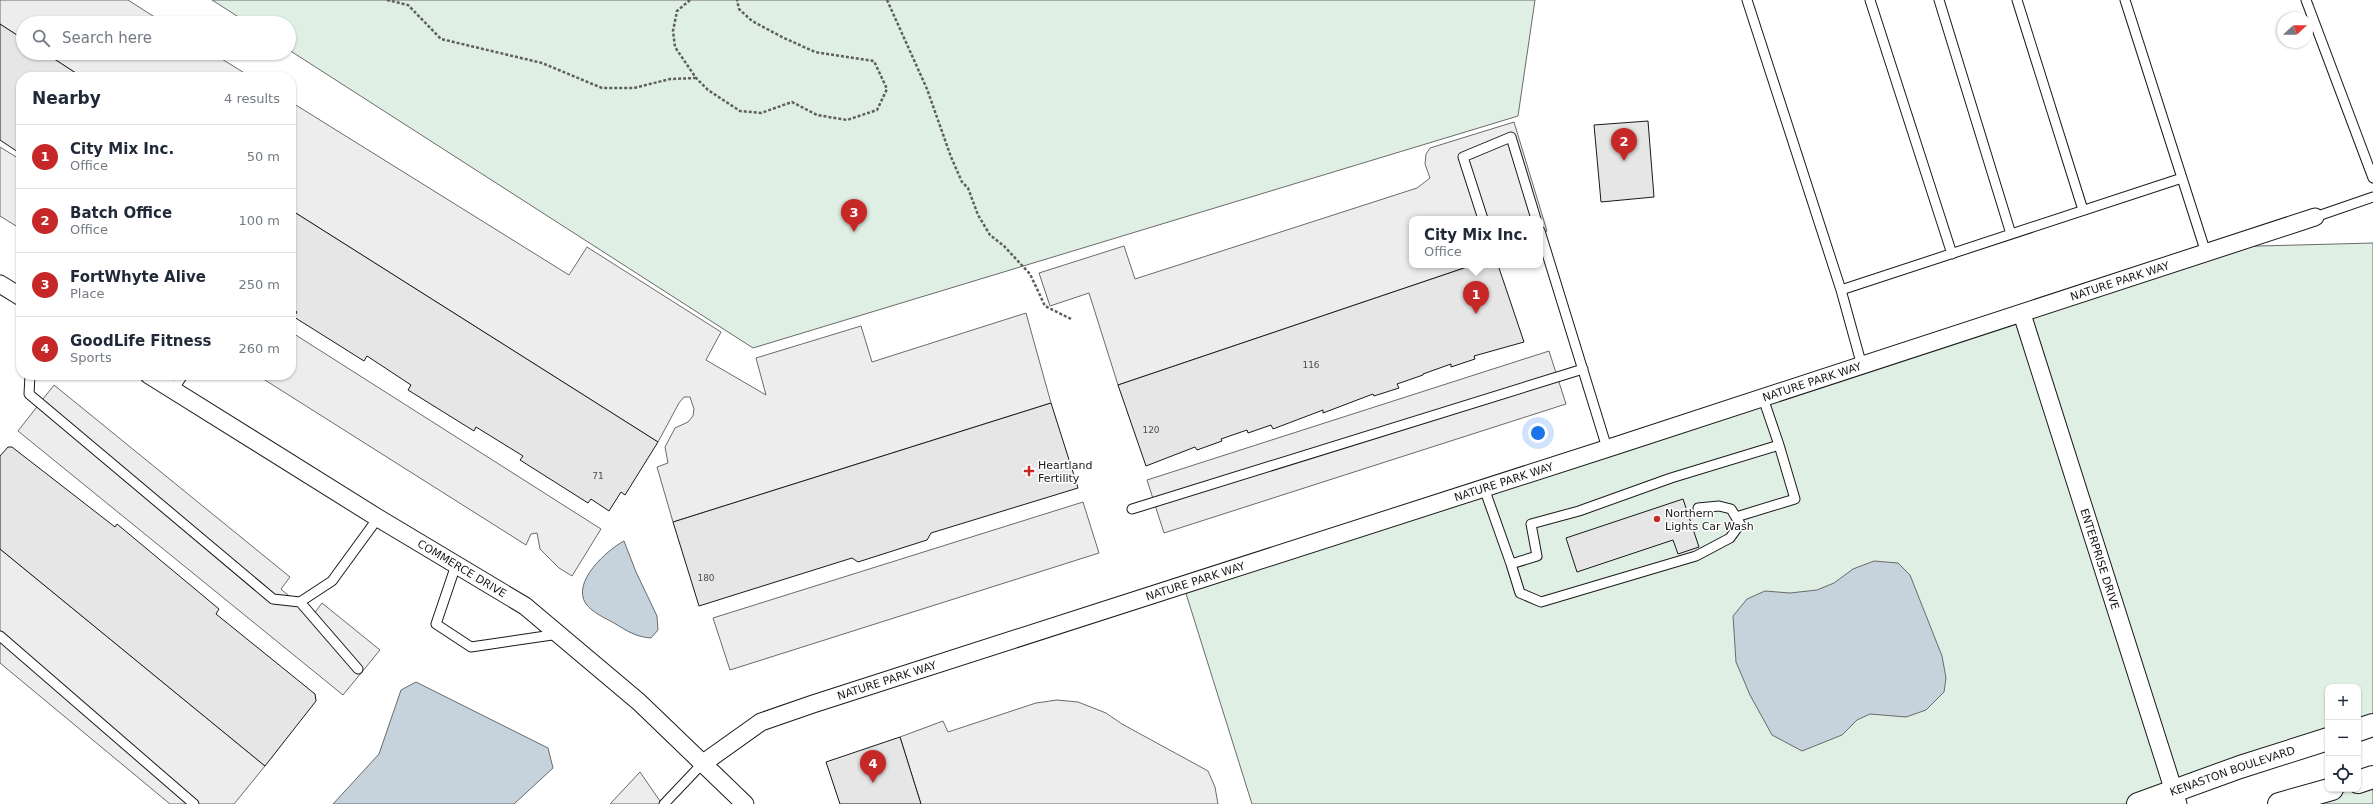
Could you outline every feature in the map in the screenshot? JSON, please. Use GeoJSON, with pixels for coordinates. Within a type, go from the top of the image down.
{"type":"FeatureCollection","features":[{"type":"Feature","properties":{"kind":"main road"},"geometry":{"type":"LineString","coordinates":[[2361,729],[2373,725]]}},
{"type":"Feature","properties":{"kind":"main road","name":"KENASTON BOULEVARD"},"geometry":{"type":"LineString","coordinates":[[2138,804],[2176,798],[2240,767],[2325,740]]}},
{"type":"Feature","properties":{"kind":"main road"},"geometry":{"type":"LineString","coordinates":[[2361,781],[2373,777]]}},
{"type":"Feature","properties":{"kind":"main road"},"geometry":{"type":"LineString","coordinates":[[2279,804],[2325,791]]}},
{"type":"Feature","properties":{"kind":"street","name":"NATURE PARK WAY"},"geometry":{"type":"LineString","coordinates":[[702,764],[761,722],[2022,314],[2314,217]]}},
{"type":"Feature","properties":{"kind":"street"},"geometry":{"type":"LineString","coordinates":[[0,284],[16,294]]}},
{"type":"Feature","properties":{"kind":"street","name":"ENTERPRISE DRIVE"},"geometry":{"type":"LineString","coordinates":[[2022,314],[2176,798]]}},
{"type":"Feature","properties":{"kind":"street","name":"COMMERCE DRIVE"},"geometry":{"type":"LineString","coordinates":[[156,380],[378,518],[525,606],[639,702],[745,804]]}},
{"type":"Feature","properties":{"kind":"lane"},"geometry":{"type":"LineString","coordinates":[[1747,0],[1841,290],[1862,366]]}},
{"type":"Feature","properties":{"kind":"lane"},"geometry":{"type":"LineString","coordinates":[[1870,0],[1952,254]]}},
{"type":"Feature","properties":{"kind":"lane"},"geometry":{"type":"LineString","coordinates":[[1939,0],[2011,234]]}},
{"type":"Feature","properties":{"kind":"lane"},"geometry":{"type":"LineString","coordinates":[[2017,0],[2083,210]]}},
{"type":"Feature","properties":{"kind":"lane"},"geometry":{"type":"LineString","coordinates":[[2125,0],[2206,253]]}},
{"type":"Feature","properties":{"kind":"lane"},"geometry":{"type":"LineString","coordinates":[[2306,0],[2373,178]]}},
{"type":"Feature","properties":{"kind":"lane"},"geometry":{"type":"LineString","coordinates":[[1482,216],[1463,157],[1511,138],[1535,216]]}},
{"type":"Feature","properties":{"kind":"lane"},"geometry":{"type":"LineString","coordinates":[[1841,290],[2182,178]]}},
{"type":"Feature","properties":{"kind":"lane"},"geometry":{"type":"LineString","coordinates":[[2314,217],[2373,197]]}},
{"type":"Feature","properties":{"kind":"lane"},"geometry":{"type":"LineString","coordinates":[[1543,241],[1607,448]]}},
{"type":"Feature","properties":{"kind":"lane"},"geometry":{"type":"LineString","coordinates":[[1132,509],[1583,369]]}},
{"type":"Feature","properties":{"kind":"lane"},"geometry":{"type":"LineString","coordinates":[[30,380],[29,394],[273,599],[300,602],[332,581],[378,518]]}},
{"type":"Feature","properties":{"kind":"lane"},"geometry":{"type":"LineString","coordinates":[[173,390],[180,380]]}},
{"type":"Feature","properties":{"kind":"lane"},"geometry":{"type":"LineString","coordinates":[[1736,517],[1795,499],[1763,398]]}},
{"type":"Feature","properties":{"kind":"lane"},"geometry":{"type":"LineString","coordinates":[[1511,564],[1537,556],[1531,524],[1579,511],[1672,478],[1779,445]]}},
{"type":"Feature","properties":{"kind":"lane"},"geometry":{"type":"LineString","coordinates":[[1484,488],[1520,593],[1541,602],[1696,556],[1730,538],[1740,524],[1732,508],[1719,506],[1698,508]]}},
{"type":"Feature","properties":{"kind":"lane"},"geometry":{"type":"LineString","coordinates":[[456,565],[436,624],[471,646],[560,634]]}},
{"type":"Feature","properties":{"kind":"lane"},"geometry":{"type":"LineString","coordinates":[[300,602],[358,669]]}},
{"type":"Feature","properties":{"kind":"lane"},"geometry":{"type":"LineString","coordinates":[[0,636],[194,804]]}},
{"type":"Feature","properties":{"kind":"lane"},"geometry":{"type":"LineString","coordinates":[[664,804],[702,764]]}},
{"type":"Feature","properties":{"kind":"path"},"geometry":{"type":"LineString","coordinates":[[387,0],[408,5],[440,39],[542,63],[602,88],[634,88],[670,79],[696,78]]}},
{"type":"Feature","properties":{"kind":"path"},"geometry":{"type":"LineString","coordinates":[[690,0],[677,11],[673,31],[675,47],[696,78],[708,90],[740,111],[761,113],[792,102],[817,114],[847,120],[877,110],[887,89],[874,61],[815,52],[752,21],[738,9],[737,0]]}},
{"type":"Feature","properties":{"kind":"path"},"geometry":{"type":"LineString","coordinates":[[887,0],[927,90],[951,157],[962,182],[968,188],[978,215],[990,235],[1009,251],[1030,274],[1045,306],[1071,319]]}},
{"type":"Feature","properties":{"kind":"green space"},"geometry":{"type":"Polygon","coordinates":[[[212,0],[1535,0],[1518,116],[753,348],[296,54],[296,16],[237,16],[212,0]]]}},
{"type":"Feature","properties":{"kind":"green space"},"geometry":{"type":"Polygon","coordinates":[[[2373,243],[2373,714],[2361,719],[2361,684],[2325,684],[2325,732],[2138,804],[1252,804],[1183,584],[2222,247],[2373,243]]]}},
{"type":"Feature","properties":{"kind":"green space"},"geometry":{"type":"Polygon","coordinates":[[[2373,783],[2373,804],[2304,804],[2343,792],[2361,792],[2361,787],[2373,783]]]}},
{"type":"Feature","properties":{"kind":"shaded area"},"geometry":{"type":"Polygon","coordinates":[[[0,0],[128,0],[153,16],[16,16],[16,34],[0,24],[0,0]]]}},
{"type":"Feature","properties":{"kind":"shaded area"},"geometry":{"type":"Polygon","coordinates":[[[56,60],[223,60],[243,72],[74,72],[56,60]]]}},
{"type":"Feature","properties":{"kind":"shaded area"},"geometry":{"type":"Polygon","coordinates":[[[296,105],[569,275],[587,247],[721,332],[706,360],[766,395],[756,358],[861,326],[872,362],[1026,313],[1051,403],[673,522],[657,467],[668,463],[665,447],[675,428],[688,422],[693,416],[694,409],[690,397],[684,397],[679,403],[658,442],[296,213],[296,105]]]}},
{"type":"Feature","properties":{"kind":"shaded area"},"geometry":{"type":"Polygon","coordinates":[[[1514,122],[1542,216],[1409,216],[1409,268],[1464,268],[1118,385],[1089,293],[1050,306],[1039,273],[1124,246],[1135,279],[1417,188],[1430,178],[1425,164],[1426,154],[1430,148],[1514,122]]]}},
{"type":"Feature","properties":{"kind":"shaded area"},"geometry":{"type":"Polygon","coordinates":[[[0,147],[16,157],[16,226],[0,216],[0,147]]]}},
{"type":"Feature","properties":{"kind":"shaded area"},"geometry":{"type":"Polygon","coordinates":[[[1543,218],[1547,231],[1543,233],[1543,218]]]}},
{"type":"Feature","properties":{"kind":"shaded area"},"geometry":{"type":"Polygon","coordinates":[[[296,335],[601,529],[572,576],[559,568],[540,549],[537,533],[531,534],[526,545],[265,380],[296,380],[296,335]]]}},
{"type":"Feature","properties":{"kind":"shaded area"},"geometry":{"type":"Polygon","coordinates":[[[1549,351],[1566,404],[1164,533],[1147,480],[1549,351]]]}},
{"type":"Feature","properties":{"kind":"shaded area"},"geometry":{"type":"Polygon","coordinates":[[[54,385],[290,577],[281,589],[283,591],[313,615],[322,603],[380,650],[343,695],[18,431],[54,385]]]}},
{"type":"Feature","properties":{"kind":"shaded area"},"geometry":{"type":"Polygon","coordinates":[[[1083,502],[1099,553],[730,670],[713,618],[1083,502]]]}},
{"type":"Feature","properties":{"kind":"shaded area"},"geometry":{"type":"Polygon","coordinates":[[[624,541],[636,572],[657,616],[658,630],[651,638],[632,633],[599,615],[586,604],[583,595],[583,586],[593,568],[617,545],[624,541]]]}},
{"type":"Feature","properties":{"kind":"shaded area"},"geometry":{"type":"Polygon","coordinates":[[[0,549],[265,766],[234,804],[170,804],[0,663],[0,549]]]}},
{"type":"Feature","properties":{"kind":"shaded area"},"geometry":{"type":"Polygon","coordinates":[[[1874,561],[1898,563],[1910,575],[1942,656],[1946,678],[1944,692],[1926,710],[1906,717],[1870,714],[1857,720],[1842,735],[1802,751],[1772,735],[1750,695],[1736,662],[1733,616],[1747,599],[1765,591],[1790,593],[1817,590],[1834,583],[1853,569],[1874,561]]]}},
{"type":"Feature","properties":{"kind":"shaded area"},"geometry":{"type":"Polygon","coordinates":[[[416,682],[548,748],[553,768],[514,804],[333,804],[379,754],[401,690],[416,682]]]}},
{"type":"Feature","properties":{"kind":"shaded area"},"geometry":{"type":"Polygon","coordinates":[[[1057,700],[1078,702],[1106,713],[1122,724],[1208,771],[1215,787],[1218,804],[921,804],[900,737],[943,721],[948,732],[1036,703],[1057,700]]]}},
{"type":"Feature","properties":{"kind":"shaded area"},"geometry":{"type":"Polygon","coordinates":[[[640,772],[662,804],[610,804],[640,772]]]}},
{"type":"Feature","properties":{"kind":"building"},"geometry":{"type":"Polygon","coordinates":[[[0,24],[16,34],[16,60],[56,60],[74,72],[16,72],[16,151],[0,140],[0,24]]]}},
{"type":"Feature","properties":{"kind":"building"},"geometry":{"type":"Polygon","coordinates":[[[1648,121],[1654,197],[1601,202],[1594,125],[1648,121]]]}},
{"type":"Feature","properties":{"kind":"building"},"geometry":{"type":"Polygon","coordinates":[[[296,213],[658,442],[625,495],[621,492],[609,511],[591,499],[588,503],[520,460],[523,456],[476,427],[474,431],[408,390],[411,385],[367,356],[364,361],[296,318],[296,213]]]}},
{"type":"Feature","properties":{"kind":"building"},"geometry":{"type":"Polygon","coordinates":[[[1464,268],[1499,268],[1524,342],[1474,356],[1475,359],[1451,367],[1451,364],[1397,384],[1399,388],[1374,396],[1373,394],[1323,413],[1323,410],[1273,429],[1271,425],[1248,433],[1247,430],[1221,439],[1222,441],[1197,450],[1195,447],[1146,466],[1118,385],[1464,268]]]}},
{"type":"Feature","properties":{"kind":"building"},"geometry":{"type":"Polygon","coordinates":[[[1051,403],[1078,488],[931,533],[927,540],[858,562],[852,558],[699,606],[673,522],[1051,403]]]}},
{"type":"Feature","properties":{"kind":"building"},"geometry":{"type":"Polygon","coordinates":[[[8,447],[12,447],[115,527],[117,524],[219,609],[216,614],[315,694],[316,701],[265,766],[0,549],[0,456],[8,447]]]}},
{"type":"Feature","properties":{"kind":"building","name":"Northern Lights Car Wash"},"geometry":{"type":"Polygon","coordinates":[[[1683,499],[1699,547],[1678,554],[1673,540],[1577,572],[1566,538],[1683,499]]]}},
{"type":"Feature","properties":{"kind":"building"},"geometry":{"type":"Polygon","coordinates":[[[900,737],[921,804],[840,804],[826,762],[900,737]]]}},
{"type":"Feature","properties":{"kind":"place","name":"Batch Office"},"geometry":{"type":"Point","coordinates":[1624,161]}},
{"type":"Feature","properties":{"kind":"place","name":"FortWhyte Alive"},"geometry":{"type":"Point","coordinates":[854,232]}},
{"type":"Feature","properties":{"kind":"place","name":"City Mix Inc."},"geometry":{"type":"Point","coordinates":[1476,314]}},
{"type":"Feature","properties":{"kind":"place","name":"Heartland Fertility"},"geometry":{"type":"Point","coordinates":[1029,471]}},
{"type":"Feature","properties":{"kind":"place","name":"Northern Lights Car Wash"},"geometry":{"type":"Point","coordinates":[1657,519]}},
{"type":"Feature","properties":{"kind":"place","name":"GoodLife Fitness"},"geometry":{"type":"Point","coordinates":[873,783]}}]}
